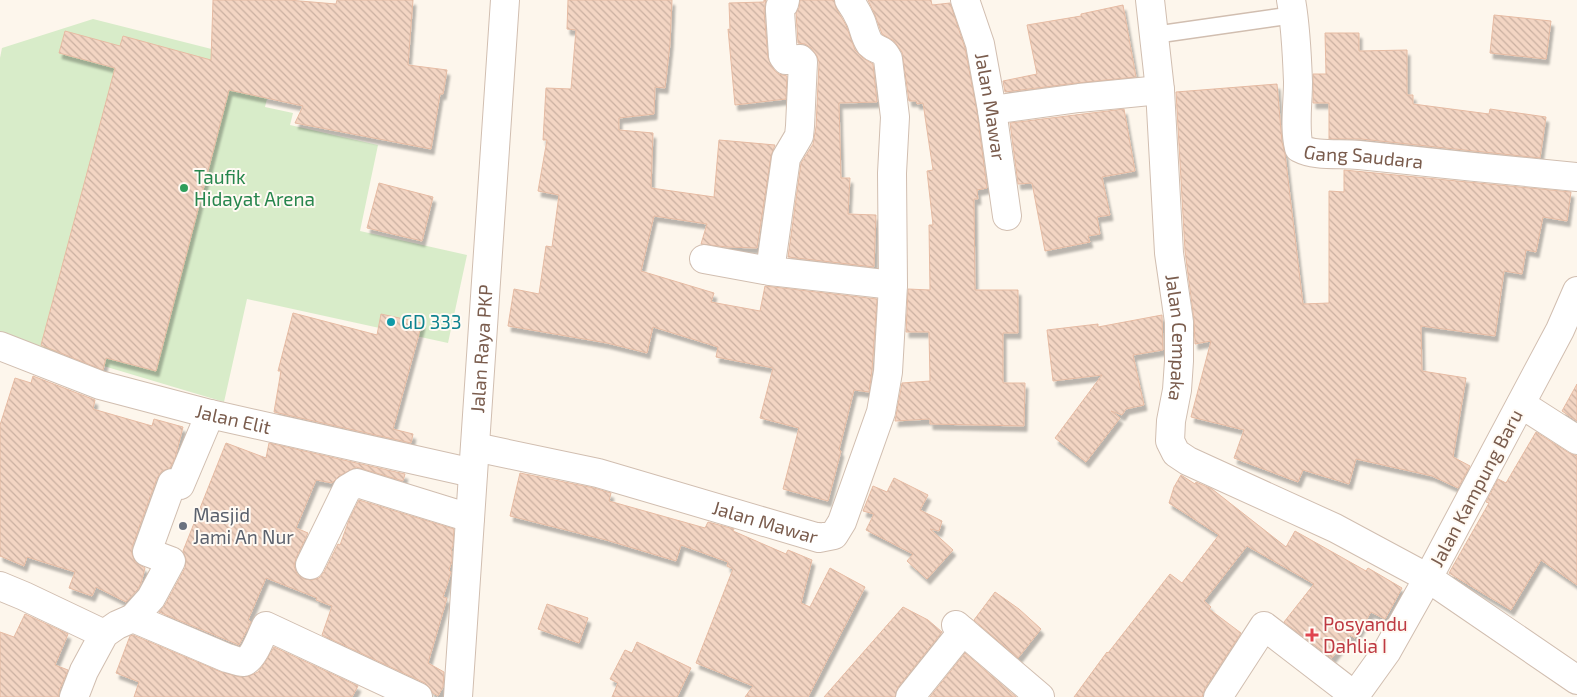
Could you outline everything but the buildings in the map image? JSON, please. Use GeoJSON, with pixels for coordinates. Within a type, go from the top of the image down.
{"type":"FeatureCollection","features":[{"type":"Feature","properties":{"kind":"street","name":"Jalan Raya PKP"},"geometry":{"type":"LineString","coordinates":[[458,697],[505,0]]}},
{"type":"Feature","properties":{"kind":"street"},"geometry":{"type":"LineString","coordinates":[[770,271],[786,158],[799,136],[800,126],[803,62],[800,59],[786,60],[783,56],[780,7],[786,0]]}},
{"type":"Feature","properties":{"kind":"street","name":"Jalan Mawar"},"geometry":{"type":"LineString","coordinates":[[474,460],[598,473],[819,538],[834,535],[842,522],[881,412],[888,372],[892,285],[892,173],[895,117],[888,59],[884,52],[871,45],[865,36],[858,15],[849,0]]}},
{"type":"Feature","properties":{"kind":"street","name":"Jalan Mawar"},"geometry":{"type":"LineString","coordinates":[[964,0],[980,44],[992,110],[1006,216]]}},
{"type":"Feature","properties":{"kind":"street","name":"Jalan Cempaka"},"geometry":{"type":"LineString","coordinates":[[1150,0],[1160,90],[1169,253],[1179,322],[1177,390],[1171,421],[1170,441],[1176,453],[1188,461],[1335,528],[1428,578]]}},
{"type":"Feature","properties":{"kind":"street","name":"Gang Saudara"},"geometry":{"type":"LineString","coordinates":[[1292,8],[1298,82],[1296,138],[1299,148],[1307,152],[1577,176]]}},
{"type":"Feature","properties":{"kind":"street"},"geometry":{"type":"LineString","coordinates":[[992,110],[1079,98],[1160,90]]}},
{"type":"Feature","properties":{"kind":"street"},"geometry":{"type":"LineString","coordinates":[[704,259],[770,271],[892,285]]}},
{"type":"Feature","properties":{"kind":"street","name":"Jalan Kampung Baru"},"geometry":{"type":"LineString","coordinates":[[1577,291],[1560,330],[1428,578],[1577,680]]}},
{"type":"Feature","properties":{"kind":"street","name":"Jalan Elit"},"geometry":{"type":"LineString","coordinates":[[0,346],[100,385],[210,414],[474,460]]}},
{"type":"Feature","properties":{"kind":"street"},"geometry":{"type":"LineString","coordinates":[[1521,404],[1577,440]]}},
{"type":"Feature","properties":{"kind":"street"},"geometry":{"type":"LineString","coordinates":[[74,697],[84,671],[104,634],[132,618],[151,598],[167,570],[171,561],[147,552],[172,483],[180,485],[210,414]]}},
{"type":"Feature","properties":{"kind":"street"},"geometry":{"type":"LineString","coordinates":[[310,565],[347,489],[357,483],[470,518]]}},
{"type":"Feature","properties":{"kind":"street"},"geometry":{"type":"LineString","coordinates":[[1218,697],[1264,626],[1355,697],[1387,651],[1428,578]]}},
{"type":"Feature","properties":{"kind":"street"},"geometry":{"type":"LineString","coordinates":[[0,586],[104,634]]}},
{"type":"Feature","properties":{"kind":"street"},"geometry":{"type":"LineString","coordinates":[[132,618],[242,662],[248,660],[254,652],[266,626],[418,697]]}},
{"type":"Feature","properties":{"kind":"street"},"geometry":{"type":"LineString","coordinates":[[910,697],[959,628],[1040,697]]}},
{"type":"Feature","properties":{"kind":"lane"},"geometry":{"type":"LineString","coordinates":[[1154,35],[1292,8]]}},
{"type":"Feature","properties":{"kind":"green space","name":"Taufik Hidayat Arena"},"geometry":{"type":"Polygon","coordinates":[[[93,19],[275,65],[265,107],[293,113],[290,125],[378,145],[360,231],[467,255],[448,343],[247,299],[224,402],[0,335],[0,58],[2,48],[93,19]]]}},
{"type":"Feature","properties":{"kind":"place","name":"Taufik Hidayat Arena"},"geometry":{"type":"Point","coordinates":[184,188]}},
{"type":"Feature","properties":{"kind":"place","name":"GD 333"},"geometry":{"type":"Point","coordinates":[391,322]}},
{"type":"Feature","properties":{"kind":"place","name":"Masjid Jami An Nur"},"geometry":{"type":"Point","coordinates":[183,526]}},
{"type":"Feature","properties":{"kind":"place","name":"Posyandu Dahlia I"},"geometry":{"type":"Point","coordinates":[1312,635]}}]}
